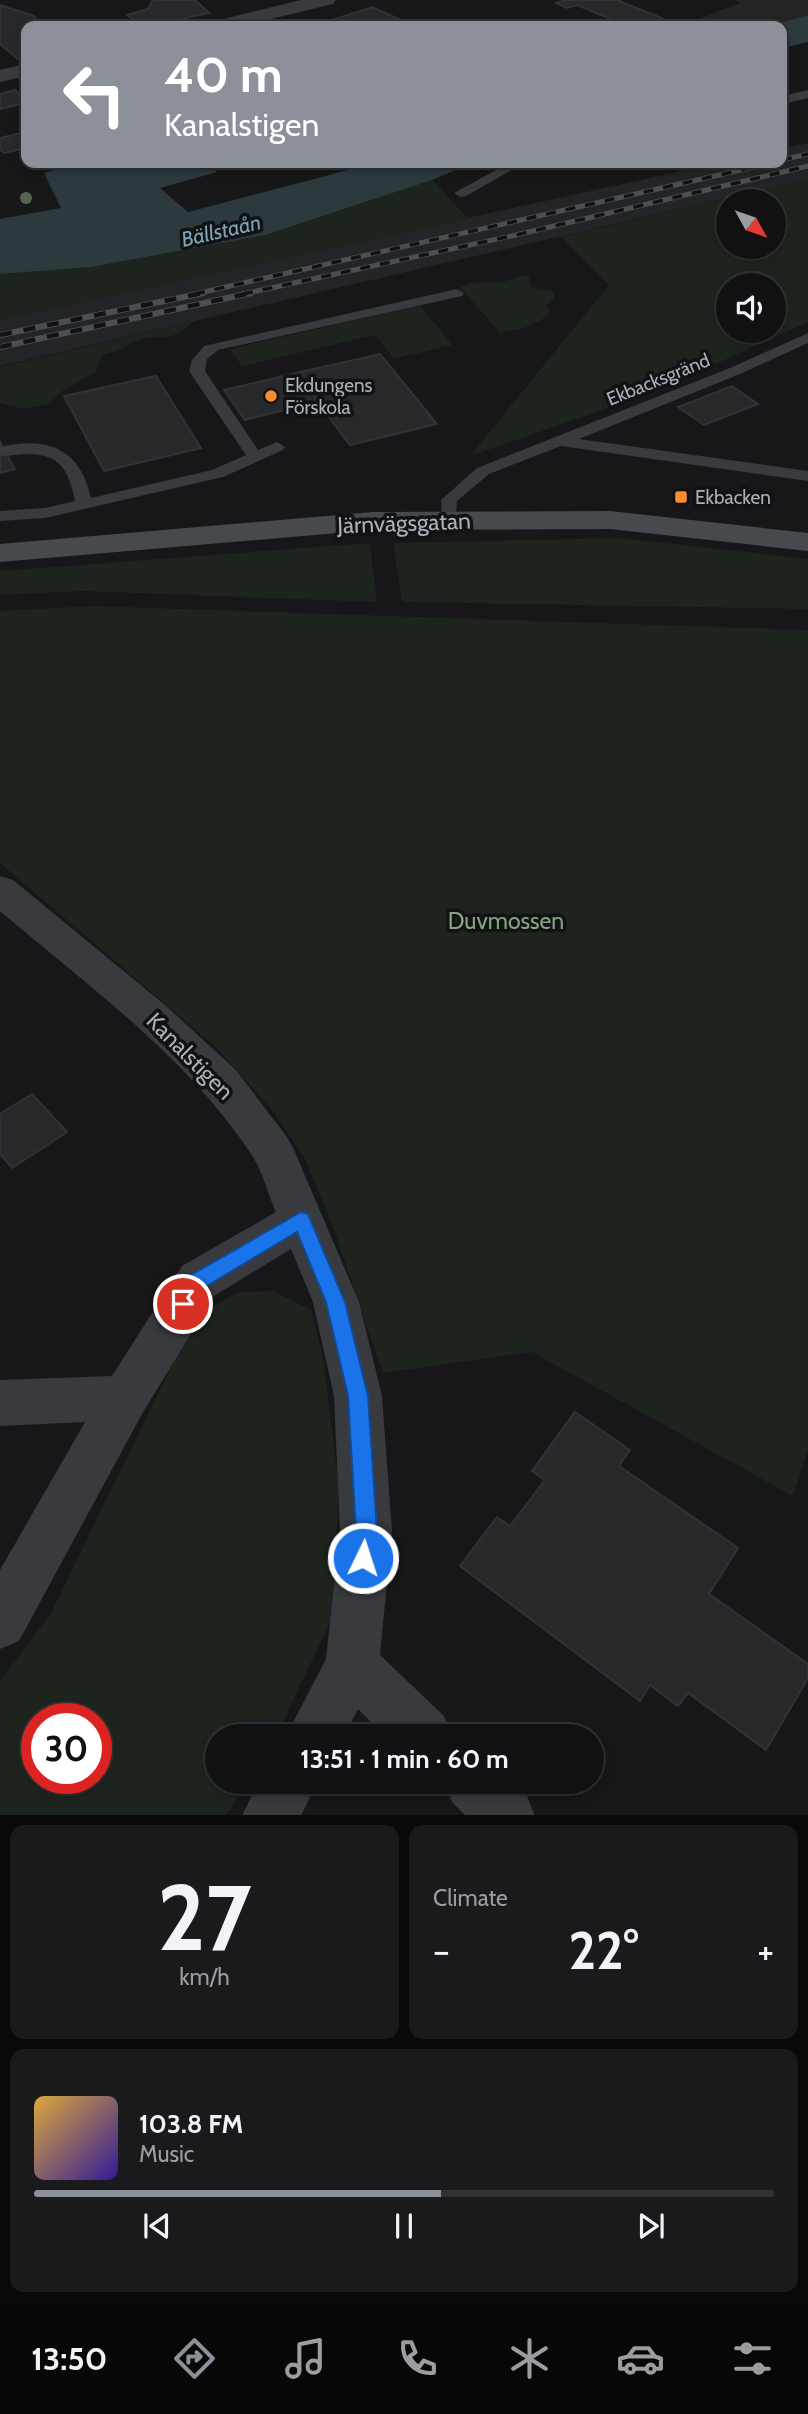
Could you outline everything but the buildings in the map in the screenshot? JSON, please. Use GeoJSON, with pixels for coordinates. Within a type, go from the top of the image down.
{"type":"FeatureCollection","features":[{"type":"Feature","properties":{"kind":"street"},"geometry":{"type":"LineString","coordinates":[[228,0],[255,21]]}},
{"type":"Feature","properties":{"kind":"street"},"geometry":{"type":"LineString","coordinates":[[259,21],[326,0]]}},
{"type":"Feature","properties":{"kind":"street"},"geometry":{"type":"LineString","coordinates":[[0,76],[21,71]]}},
{"type":"Feature","properties":{"kind":"street","name":"Järnvägsgatan"},"geometry":{"type":"LineString","coordinates":[[0,553],[373,521],[610,520],[808,542]]}},
{"type":"Feature","properties":{"kind":"street","name":"Kanalstigen"},"geometry":{"type":"LineString","coordinates":[[0,890],[151,1016],[221,1082],[272,1150],[336,1302],[358,1396],[366,1531],[352,1665]]}},
{"type":"Feature","properties":{"kind":"street"},"geometry":{"type":"LineString","coordinates":[[0,1622],[125,1398],[198,1281],[301,1220]]}},
{"type":"Feature","properties":{"kind":"street"},"geometry":{"type":"LineString","coordinates":[[0,1403],[125,1398]]}},
{"type":"Feature","properties":{"kind":"street"},"geometry":{"type":"LineString","coordinates":[[320,1724],[352,1665],[413,1724]]}},
{"type":"Feature","properties":{"kind":"street"},"geometry":{"type":"LineString","coordinates":[[270,1815],[282,1794]]}},
{"type":"Feature","properties":{"kind":"street"},"geometry":{"type":"LineString","coordinates":[[485,1794],[507,1815]]}},
{"type":"Feature","properties":{"kind":"lane"},"geometry":{"type":"LineString","coordinates":[[787,99],[808,94]]}},
{"type":"Feature","properties":{"kind":"lane"},"geometry":{"type":"LineString","coordinates":[[461,193],[508,168]]}},
{"type":"Feature","properties":{"kind":"lane"},"geometry":{"type":"LineString","coordinates":[[255,457],[197,371],[197,363],[202,354],[213,347],[457,293]]}},
{"type":"Feature","properties":{"kind":"lane","name":"Ekbacksgränd"},"geometry":{"type":"LineString","coordinates":[[449,521],[449,500],[483,471],[735,371],[808,337]]}},
{"type":"Feature","properties":{"kind":"lane"},"geometry":{"type":"LineString","coordinates":[[560,440],[808,476]]}},
{"type":"Feature","properties":{"kind":"lane"},"geometry":{"type":"LineString","coordinates":[[5,451],[34,447],[60,454],[79,477],[84,504]]}},
{"type":"Feature","properties":{"kind":"lane"},"geometry":{"type":"LineString","coordinates":[[0,516],[45,513],[218,474],[277,447]]}},
{"type":"Feature","properties":{"kind":"shaded area"},"geometry":{"type":"Polygon","coordinates":[[[734,0],[808,0],[808,15],[786,21],[694,21],[740,3],[734,0]]]}},
{"type":"Feature","properties":{"kind":"shaded area"},"geometry":{"type":"Polygon","coordinates":[[[808,143],[808,179],[765,189],[716,189],[716,200],[0,366],[0,320],[696,168],[787,168],[787,147],[808,143]]]}},
{"type":"Feature","properties":{"kind":"green space"},"geometry":{"type":"Polygon","coordinates":[[[808,179],[808,322],[786,332],[786,273],[716,273],[716,343],[762,343],[654,392],[470,456],[609,285],[561,237],[716,201],[716,259],[786,259],[786,189],[765,189],[808,179]]]}},
{"type":"Feature","properties":{"kind":"green space"},"geometry":{"type":"Polygon","coordinates":[[[432,180],[469,219],[0,320],[0,274],[91,267],[265,235],[432,180]]]}},
{"type":"Feature","properties":{"kind":"green space"},"geometry":{"type":"Polygon","coordinates":[[[524,275],[529,277],[531,287],[554,291],[554,298],[547,306],[550,311],[534,324],[500,333],[460,287],[473,283],[503,282],[524,275]]]}},
{"type":"Feature","properties":{"kind":"green space"},"geometry":{"type":"Polygon","coordinates":[[[420,305],[452,345],[394,359],[375,335],[242,366],[230,349],[420,305]]]}},
{"type":"Feature","properties":{"kind":"green space"},"geometry":{"type":"Polygon","coordinates":[[[191,322],[177,334],[142,339],[102,355],[96,372],[62,391],[48,404],[23,409],[0,403],[0,367],[191,322]]]}},
{"type":"Feature","properties":{"kind":"green space"},"geometry":{"type":"Polygon","coordinates":[[[620,538],[808,559],[808,609],[402,602],[393,543],[620,538]]]}},
{"type":"Feature","properties":{"kind":"green space"},"geometry":{"type":"Polygon","coordinates":[[[370,543],[377,602],[83,591],[0,595],[0,571],[370,543]]]}},
{"type":"Feature","properties":{"kind":"green space","name":"Duvmossen"},"geometry":{"type":"Polygon","coordinates":[[[93,606],[808,630],[808,1450],[793,1496],[532,1352],[383,1373],[332,1224],[305,1159],[273,1111],[217,1048],[0,863],[0,611],[93,606]]]}},
{"type":"Feature","properties":{"kind":"green space"},"geometry":{"type":"Polygon","coordinates":[[[273,1291],[311,1310],[323,1357],[338,1480],[336,1610],[282,1724],[205,1724],[205,1794],[239,1794],[226,1815],[0,1815],[0,1682],[51,1613],[178,1353],[203,1312],[239,1292],[273,1291]]]}},
{"type":"Feature","properties":{"kind":"water"},"geometry":{"type":"Polygon","coordinates":[[[808,15],[808,42],[787,47],[786,21],[808,15]]]}},
{"type":"Feature","properties":{"kind":"water","name":"Bällstaån"},"geometry":{"type":"Polygon","coordinates":[[[63,168],[212,168],[217,172],[160,188],[188,212],[356,168],[460,168],[432,180],[265,235],[91,267],[0,274],[0,219],[61,208],[44,173],[63,168]]]}},
{"type":"Feature","properties":{"kind":"railway"},"geometry":{"type":"LineString","coordinates":[[787,159],[808,154]]}},
{"type":"Feature","properties":{"kind":"railway"},"geometry":{"type":"LineString","coordinates":[[243,294],[516,235],[808,166]]}},
{"type":"Feature","properties":{"kind":"railway"},"geometry":{"type":"LineString","coordinates":[[195,294],[750,168]]}},
{"type":"Feature","properties":{"kind":"railway"},"geometry":{"type":"LineString","coordinates":[[0,335],[203,293]]}},
{"type":"Feature","properties":{"kind":"railway"},"geometry":{"type":"LineString","coordinates":[[0,347],[251,293]]}},
{"type":"Feature","properties":{"kind":"place","name":"Ekdungens Förskola"},"geometry":{"type":"Point","coordinates":[271,396]}},
{"type":"Feature","properties":{"kind":"place","name":"Ekbacken"},"geometry":{"type":"Point","coordinates":[681,497]}},
{"type":"Feature","properties":{"kind":"route"},"geometry":{"type":"LineString","coordinates":[[183,1304],[198,1281],[301,1220],[336,1302],[358,1396],[366,1531],[363,1558]]}}]}
